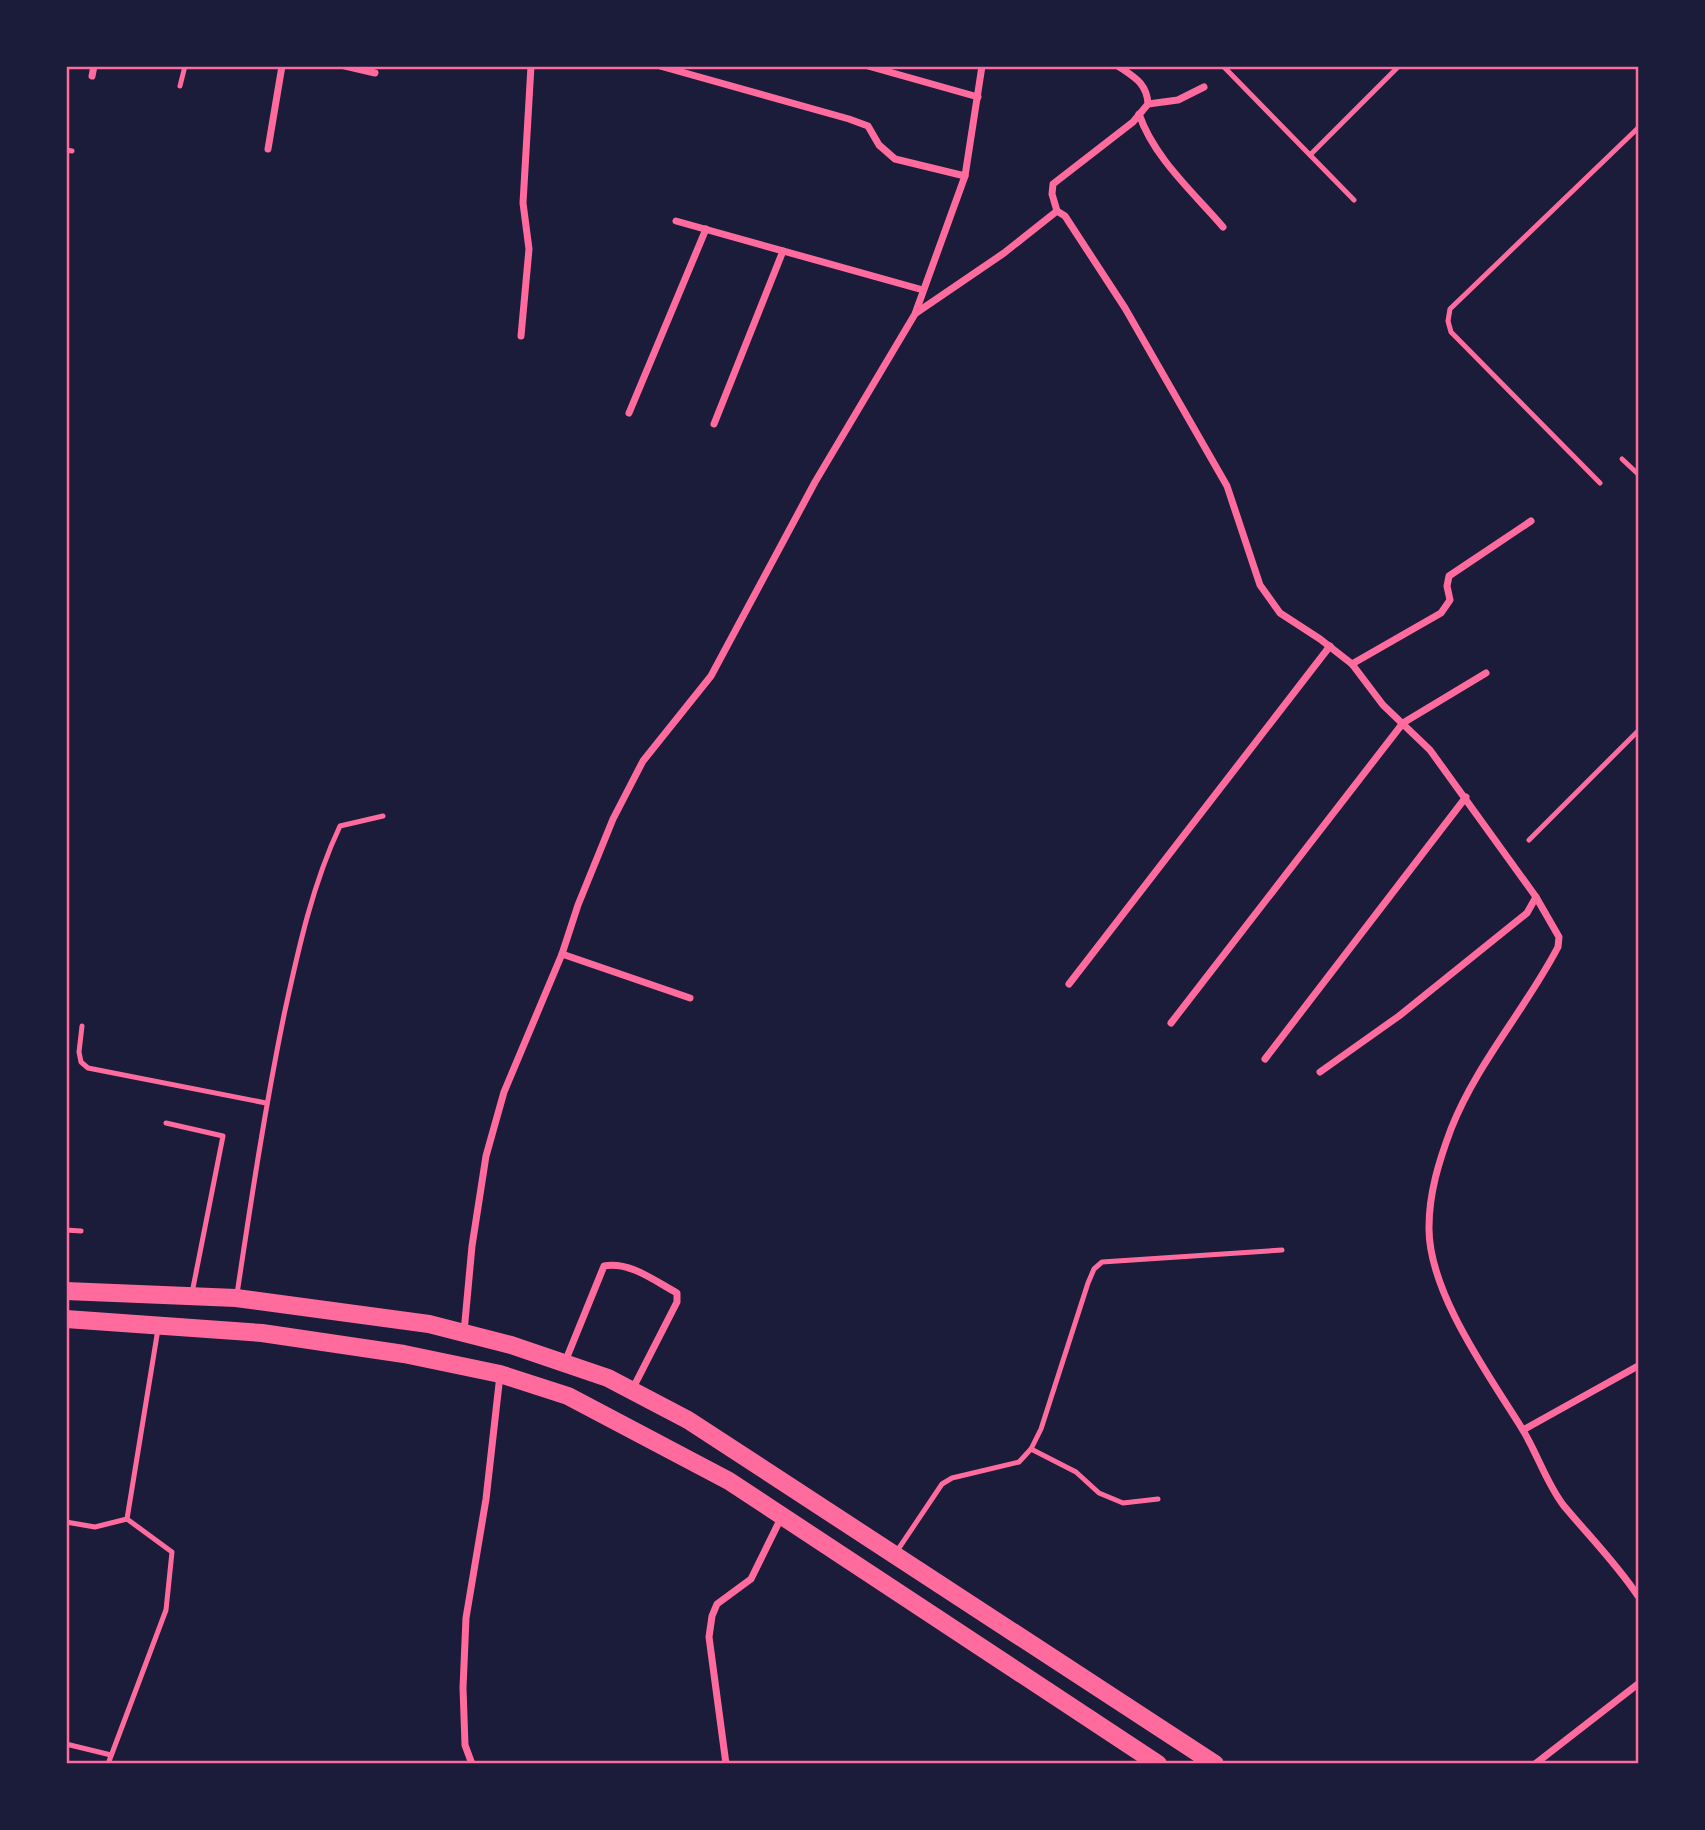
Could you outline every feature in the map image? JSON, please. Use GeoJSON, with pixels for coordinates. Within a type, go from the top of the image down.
{"type":"FeatureCollection","features":[{"type":"Feature","properties":{"kind":"main road"},"geometry":{"type":"LineString","coordinates":[[66,1291],[236,1298],[429,1324],[511,1345],[608,1378],[688,1420],[1215,1763]]}},
{"type":"Feature","properties":{"kind":"main road"},"geometry":{"type":"LineString","coordinates":[[66,1319],[275,1335],[404,1354],[500,1374],[568,1396],[729,1481],[1158,1763]]}},
{"type":"Feature","properties":{"kind":"main road"},"geometry":{"type":"LineString","coordinates":[[1077,1709],[1094,1685]]}},
{"type":"Feature","properties":{"kind":"street"},"geometry":{"type":"LineString","coordinates":[[92,76],[94,66]]}},
{"type":"Feature","properties":{"kind":"street"},"geometry":{"type":"LineString","coordinates":[[268,149],[282,66]]}},
{"type":"Feature","properties":{"kind":"street"},"geometry":{"type":"LineString","coordinates":[[345,66],[374,73]]}},
{"type":"Feature","properties":{"kind":"street"},"geometry":{"type":"LineString","coordinates":[[521,335],[529,250],[523,203],[531,66]]}},
{"type":"Feature","properties":{"kind":"street"},"geometry":{"type":"LineString","coordinates":[[660,66],[849,119],[868,127],[879,145],[895,159],[965,176]]}},
{"type":"Feature","properties":{"kind":"street"},"geometry":{"type":"LineString","coordinates":[[868,66],[978,97]]}},
{"type":"Feature","properties":{"kind":"street"},"geometry":{"type":"LineString","coordinates":[[464,1333],[472,1246],[486,1156],[504,1092],[562,954],[578,905],[613,819],[643,761],[711,676],[815,482],[915,314],[965,176],[982,66]]}},
{"type":"Feature","properties":{"kind":"street"},"geometry":{"type":"LineString","coordinates":[[1118,66],[1138,80],[1148,92],[1148,104]]}},
{"type":"Feature","properties":{"kind":"street"},"geometry":{"type":"LineString","coordinates":[[1204,88],[1178,100],[1148,104],[1054,184],[1052,194],[1057,211],[1065,216],[1125,308],[1227,486],[1260,585],[1280,613],[1352,664],[1384,705],[1430,750],[1536,897],[1559,937],[1558,947],[1478,1071],[1457,1117],[1433,1183],[1429,1229],[1437,1272],[1451,1312],[1523,1430],[1562,1504],[1610,1556],[1639,1596]]}},
{"type":"Feature","properties":{"kind":"street"},"geometry":{"type":"LineString","coordinates":[[1139,114],[1160,154],[1223,227]]}},
{"type":"Feature","properties":{"kind":"street"},"geometry":{"type":"LineString","coordinates":[[915,314],[1004,253],[1057,211]]}},
{"type":"Feature","properties":{"kind":"street"},"geometry":{"type":"LineString","coordinates":[[676,221],[923,290]]}},
{"type":"Feature","properties":{"kind":"street"},"geometry":{"type":"LineString","coordinates":[[629,413],[706,229]]}},
{"type":"Feature","properties":{"kind":"street"},"geometry":{"type":"LineString","coordinates":[[714,424],[783,251]]}},
{"type":"Feature","properties":{"kind":"street"},"geometry":{"type":"LineString","coordinates":[[1352,664],[1441,613],[1450,600],[1447,586],[1449,576],[1531,521]]}},
{"type":"Feature","properties":{"kind":"street"},"geometry":{"type":"LineString","coordinates":[[1069,985],[1330,646]]}},
{"type":"Feature","properties":{"kind":"street"},"geometry":{"type":"LineString","coordinates":[[1171,1023],[1403,723],[1486,673]]}},
{"type":"Feature","properties":{"kind":"street"},"geometry":{"type":"LineString","coordinates":[[1265,1059],[1466,797]]}},
{"type":"Feature","properties":{"kind":"street"},"geometry":{"type":"LineString","coordinates":[[1320,1072],[1399,1016],[1527,914],[1536,897]]}},
{"type":"Feature","properties":{"kind":"street"},"geometry":{"type":"LineString","coordinates":[[562,954],[691,998]]}},
{"type":"Feature","properties":{"kind":"street"},"geometry":{"type":"LineString","coordinates":[[564,1363],[604,1266],[617,1263],[677,1293],[677,1302],[631,1391]]}},
{"type":"Feature","properties":{"kind":"street"},"geometry":{"type":"LineString","coordinates":[[1523,1430],[1639,1366]]}},
{"type":"Feature","properties":{"kind":"street"},"geometry":{"type":"LineString","coordinates":[[472,1763],[465,1745],[463,1688],[466,1618],[486,1499],[500,1374]]}},
{"type":"Feature","properties":{"kind":"street"},"geometry":{"type":"LineString","coordinates":[[726,1763],[709,1637],[712,1616],[717,1604],[751,1579],[782,1516]]}},
{"type":"Feature","properties":{"kind":"street"},"geometry":{"type":"LineString","coordinates":[[1535,1763],[1639,1684]]}},
{"type":"Feature","properties":{"kind":"lane"},"geometry":{"type":"LineString","coordinates":[[180,86],[184,66]]}},
{"type":"Feature","properties":{"kind":"lane"},"geometry":{"type":"LineString","coordinates":[[1223,66],[1354,200]]}},
{"type":"Feature","properties":{"kind":"lane"},"geometry":{"type":"LineString","coordinates":[[1310,155],[1399,66]]}},
{"type":"Feature","properties":{"kind":"lane"},"geometry":{"type":"LineString","coordinates":[[1600,483],[1451,332],[1448,321],[1450,309],[1639,128]]}},
{"type":"Feature","properties":{"kind":"lane"},"geometry":{"type":"LineString","coordinates":[[1622,459],[1639,474]]}},
{"type":"Feature","properties":{"kind":"lane"},"geometry":{"type":"LineString","coordinates":[[1529,840],[1639,731]]}},
{"type":"Feature","properties":{"kind":"lane"},"geometry":{"type":"LineString","coordinates":[[236,1298],[266,1104],[298,950],[330,846],[340,826],[383,816]]}},
{"type":"Feature","properties":{"kind":"lane"},"geometry":{"type":"LineString","coordinates":[[82,1026],[79,1052],[81,1062],[88,1068],[266,1104]]}},
{"type":"Feature","properties":{"kind":"lane"},"geometry":{"type":"LineString","coordinates":[[166,1123],[223,1136],[192,1296]]}},
{"type":"Feature","properties":{"kind":"lane"},"geometry":{"type":"LineString","coordinates":[[66,1230],[81,1231]]}},
{"type":"Feature","properties":{"kind":"lane"},"geometry":{"type":"LineString","coordinates":[[895,1555],[942,1484],[952,1478],[1019,1462],[1031,1449],[1041,1429],[1088,1283],[1094,1269],[1102,1262],[1282,1250]]}},
{"type":"Feature","properties":{"kind":"lane"},"geometry":{"type":"LineString","coordinates":[[127,1519],[158,1326]]}},
{"type":"Feature","properties":{"kind":"lane"},"geometry":{"type":"LineString","coordinates":[[1031,1449],[1076,1472],[1099,1493],[1123,1503],[1158,1499]]}},
{"type":"Feature","properties":{"kind":"lane"},"geometry":{"type":"LineString","coordinates":[[66,1522],[95,1527],[127,1519]]}},
{"type":"Feature","properties":{"kind":"lane"},"geometry":{"type":"LineString","coordinates":[[108,1763],[166,1609],[172,1552],[127,1519]]}},
{"type":"Feature","properties":{"kind":"lane"},"geometry":{"type":"LineString","coordinates":[[66,1744],[111,1755]]}}]}
